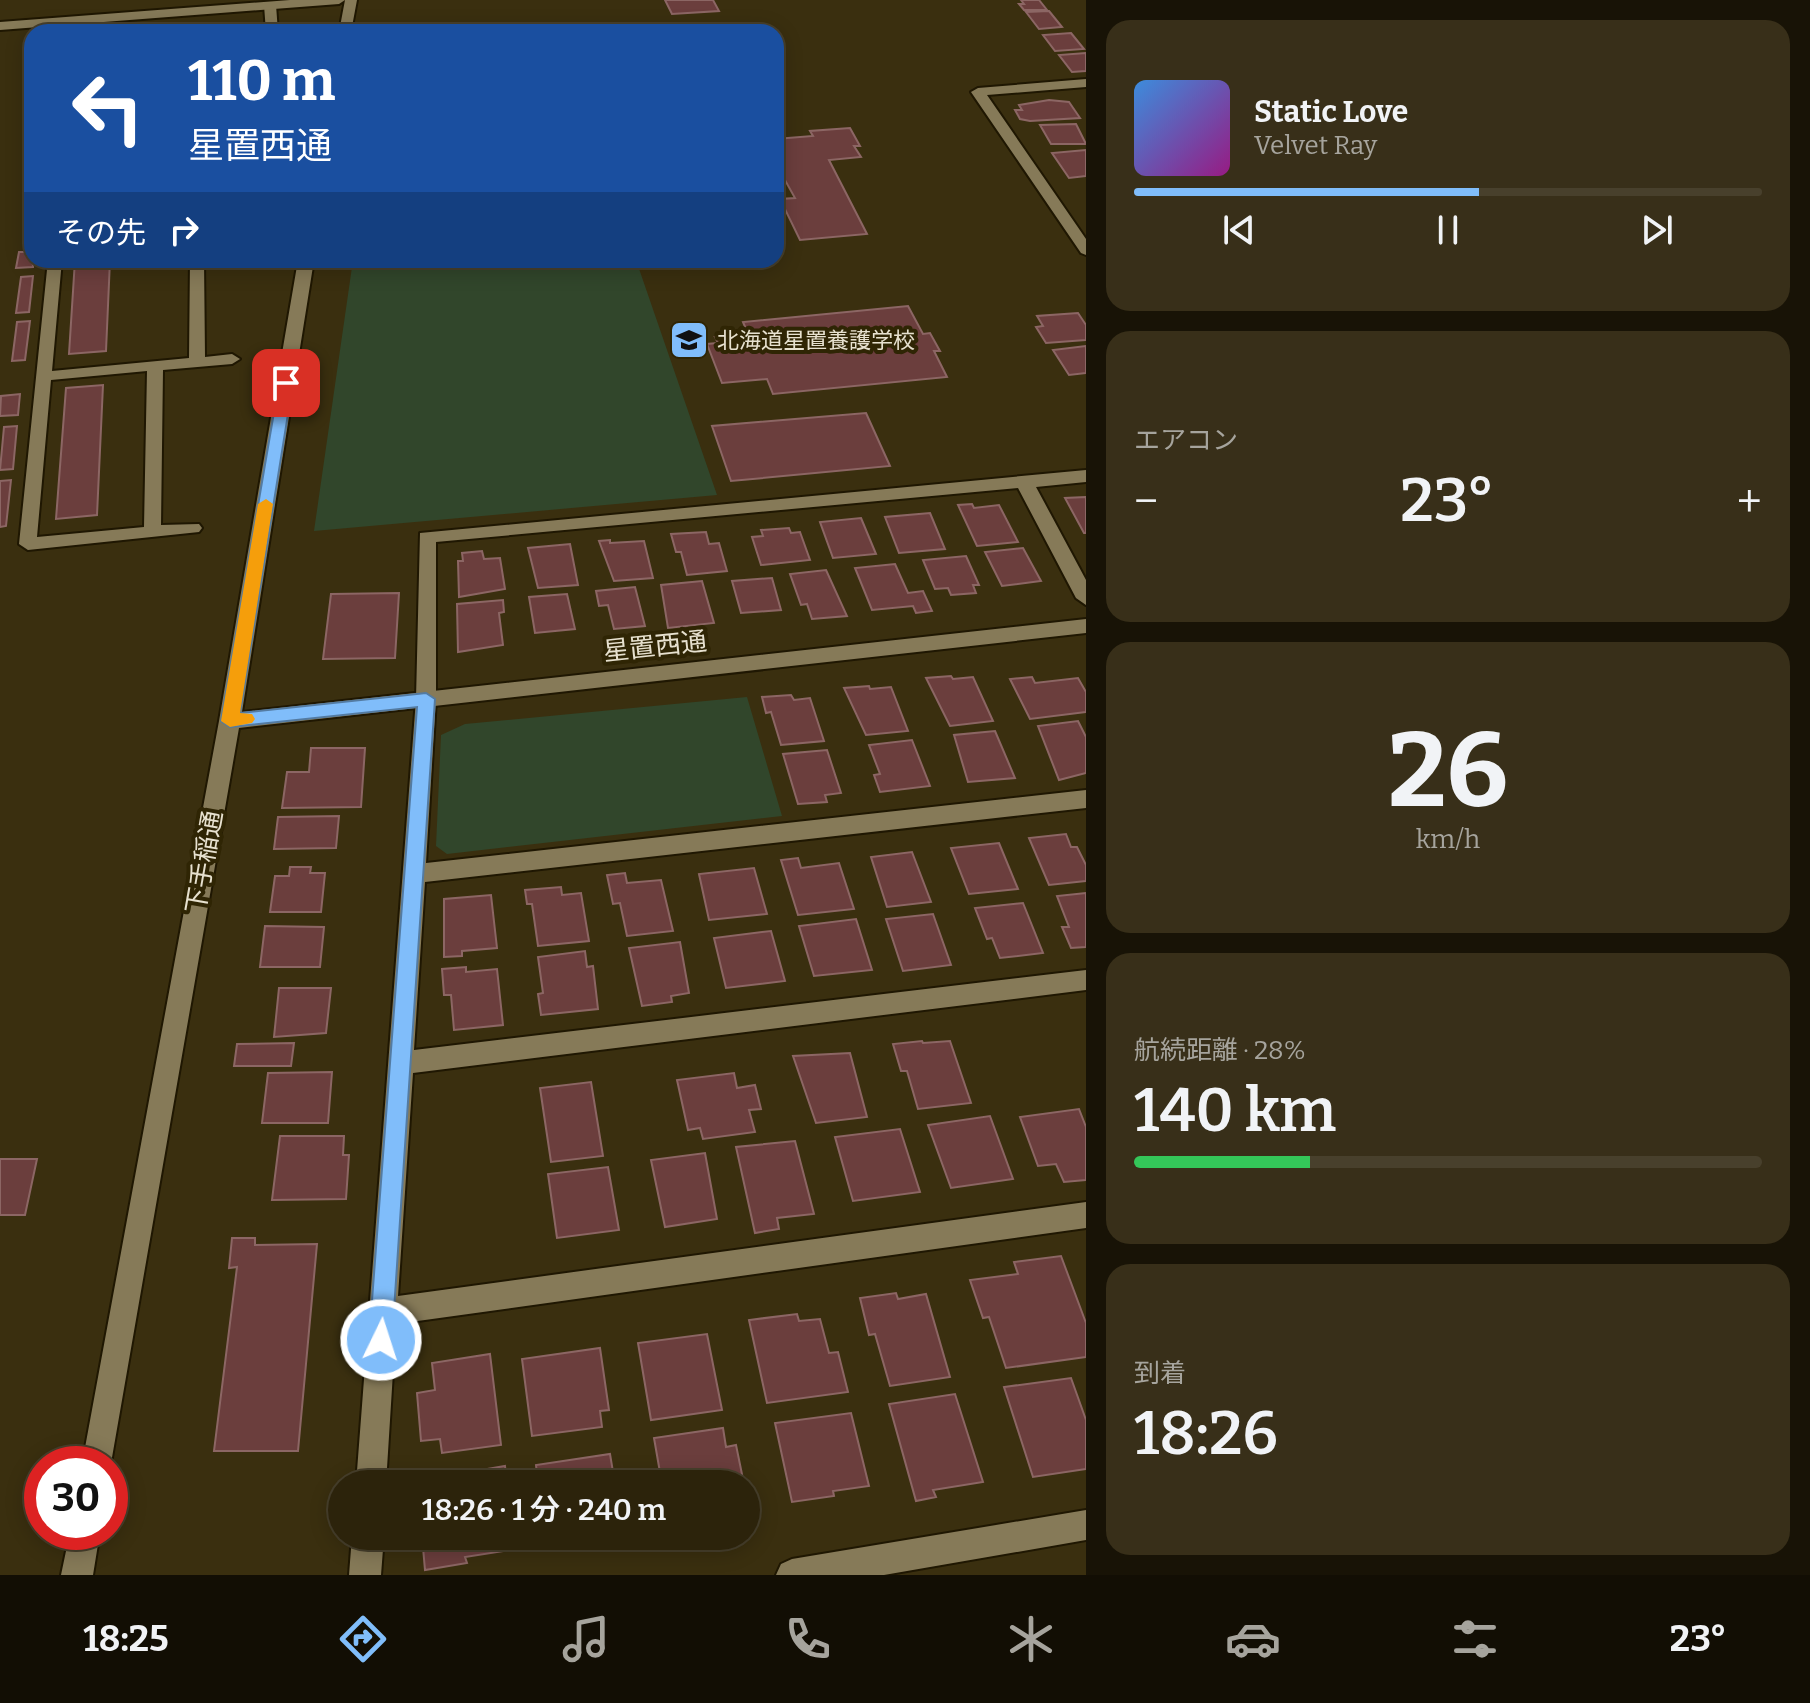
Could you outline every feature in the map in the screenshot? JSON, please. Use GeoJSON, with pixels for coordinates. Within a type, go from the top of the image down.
{"type":"FeatureCollection","features":[{"type":"Feature","properties":{"kind":"street"},"geometry":{"type":"LineString","coordinates":[[78,21],[81,0]]}},
{"type":"Feature","properties":{"kind":"street"},"geometry":{"type":"LineString","coordinates":[[66,24],[216,4],[270,5],[339,0]]}},
{"type":"Feature","properties":{"kind":"street"},"geometry":{"type":"LineString","coordinates":[[346,24],[351,0]]}},
{"type":"Feature","properties":{"kind":"street"},"geometry":{"type":"LineString","coordinates":[[0,26],[24,26]]}},
{"type":"Feature","properties":{"kind":"street"},"geometry":{"type":"LineString","coordinates":[[1086,83],[978,92],[1086,250]]}},
{"type":"Feature","properties":{"kind":"street","name":"下手稲通"},"geometry":{"type":"LineString","coordinates":[[100,1446],[230,721],[305,268]]}},
{"type":"Feature","properties":{"kind":"street"},"geometry":{"type":"LineString","coordinates":[[372,1470],[426,699],[427,537],[1086,476]]}},
{"type":"Feature","properties":{"kind":"street"},"geometry":{"type":"LineString","coordinates":[[1024,482],[1086,598]]}},
{"type":"Feature","properties":{"kind":"street","name":"星置西通"},"geometry":{"type":"LineString","coordinates":[[230,721],[1086,626]]}},
{"type":"Feature","properties":{"kind":"street"},"geometry":{"type":"LineString","coordinates":[[412,874],[1086,799]]}},
{"type":"Feature","properties":{"kind":"street"},"geometry":{"type":"LineString","coordinates":[[399,1063],[1086,980]]}},
{"type":"Feature","properties":{"kind":"street"},"geometry":{"type":"LineString","coordinates":[[382,1312],[1086,1215]]}},
{"type":"Feature","properties":{"kind":"street"},"geometry":{"type":"LineString","coordinates":[[792,1575],[1086,1525]]}},
{"type":"Feature","properties":{"kind":"street"},"geometry":{"type":"LineString","coordinates":[[77,1575],[82,1550]]}},
{"type":"Feature","properties":{"kind":"street"},"geometry":{"type":"LineString","coordinates":[[365,1575],[367,1550]]}},
{"type":"Feature","properties":{"kind":"lane"},"geometry":{"type":"LineString","coordinates":[[270,5],[271,24]]}},
{"type":"Feature","properties":{"kind":"lane"},"geometry":{"type":"LineString","coordinates":[[54,268],[28,544],[193,528]]}},
{"type":"Feature","properties":{"kind":"lane"},"geometry":{"type":"LineString","coordinates":[[197,268],[197,362]]}},
{"type":"Feature","properties":{"kind":"lane"},"geometry":{"type":"LineString","coordinates":[[44,376],[232,359]]}},
{"type":"Feature","properties":{"kind":"lane"},"geometry":{"type":"LineString","coordinates":[[152,532],[155,366]]}},
{"type":"Feature","properties":{"kind":"green space"},"geometry":{"type":"Polygon","coordinates":[[[352,268],[639,268],[717,495],[314,531],[352,268]]]}},
{"type":"Feature","properties":{"kind":"green space"},"geometry":{"type":"Polygon","coordinates":[[[747,697],[782,816],[447,854],[436,846],[441,735],[465,724],[747,697]]]}},
{"type":"Feature","properties":{"kind":"building"},"geometry":{"type":"Polygon","coordinates":[[[665,0],[713,0],[719,11],[672,14],[665,0]]]}},
{"type":"Feature","properties":{"kind":"building"},"geometry":{"type":"Polygon","coordinates":[[[1021,0],[1039,0],[1047,10],[1024,10],[1019,4],[1024,4],[1021,0]]]}},
{"type":"Feature","properties":{"kind":"building"},"geometry":{"type":"Polygon","coordinates":[[[1049,11],[1062,27],[1039,29],[1026,12],[1049,11]]]}},
{"type":"Feature","properties":{"kind":"building"},"geometry":{"type":"Polygon","coordinates":[[[1071,33],[1084,49],[1055,51],[1043,35],[1071,33]]]}},
{"type":"Feature","properties":{"kind":"building"},"geometry":{"type":"Polygon","coordinates":[[[1086,53],[1086,71],[1072,72],[1059,55],[1086,53]]]}},
{"type":"Feature","properties":{"kind":"building"},"geometry":{"type":"Polygon","coordinates":[[[1049,100],[1069,102],[1080,118],[1030,121],[1020,119],[1015,110],[1022,110],[1019,105],[1049,100]]]}},
{"type":"Feature","properties":{"kind":"building"},"geometry":{"type":"Polygon","coordinates":[[[1076,124],[1086,144],[1051,144],[1040,125],[1076,124]]]}},
{"type":"Feature","properties":{"kind":"building"},"geometry":{"type":"Polygon","coordinates":[[[850,128],[860,146],[854,146],[861,157],[829,160],[867,234],[800,240],[784,207],[784,199],[795,198],[784,178],[784,138],[813,136],[810,131],[850,128]]]}},
{"type":"Feature","properties":{"kind":"building"},"geometry":{"type":"Polygon","coordinates":[[[1086,150],[1086,176],[1069,178],[1052,153],[1086,150]]]}},
{"type":"Feature","properties":{"kind":"building"},"geometry":{"type":"Polygon","coordinates":[[[19,252],[24,252],[24,268],[16,268],[19,252]]]}},
{"type":"Feature","properties":{"kind":"building"},"geometry":{"type":"Polygon","coordinates":[[[74,268],[110,268],[106,351],[69,354],[74,268]]]}},
{"type":"Feature","properties":{"kind":"building"},"geometry":{"type":"Polygon","coordinates":[[[33,276],[29,312],[16,313],[21,277],[33,276]]]}},
{"type":"Feature","properties":{"kind":"building"},"geometry":{"type":"Polygon","coordinates":[[[908,306],[923,334],[930,333],[940,351],[934,351],[947,377],[773,394],[767,379],[722,383],[707,344],[718,343],[715,337],[749,336],[743,322],[908,306]]]}},
{"type":"Feature","properties":{"kind":"building"},"geometry":{"type":"Polygon","coordinates":[[[1078,313],[1086,325],[1086,340],[1046,343],[1036,327],[1043,326],[1037,316],[1078,313]]]}},
{"type":"Feature","properties":{"kind":"building"},"geometry":{"type":"Polygon","coordinates":[[[30,321],[25,360],[12,361],[17,322],[30,321]]]}},
{"type":"Feature","properties":{"kind":"building"},"geometry":{"type":"Polygon","coordinates":[[[1086,346],[1086,373],[1069,375],[1053,350],[1086,346]]]}},
{"type":"Feature","properties":{"kind":"building"},"geometry":{"type":"Polygon","coordinates":[[[103,385],[97,515],[56,519],[66,388],[103,385]]]}},
{"type":"Feature","properties":{"kind":"building"},"geometry":{"type":"Polygon","coordinates":[[[20,394],[18,415],[0,416],[1,396],[20,394]]]}},
{"type":"Feature","properties":{"kind":"building"},"geometry":{"type":"Polygon","coordinates":[[[866,413],[890,466],[731,481],[712,426],[866,413]]]}},
{"type":"Feature","properties":{"kind":"building"},"geometry":{"type":"Polygon","coordinates":[[[17,426],[13,469],[0,470],[4,427],[17,426]]]}},
{"type":"Feature","properties":{"kind":"building"},"geometry":{"type":"Polygon","coordinates":[[[11,480],[6,526],[0,527],[0,481],[11,480]]]}},
{"type":"Feature","properties":{"kind":"building"},"geometry":{"type":"Polygon","coordinates":[[[1086,497],[1086,533],[1084,533],[1065,498],[1086,497]]]}},
{"type":"Feature","properties":{"kind":"building"},"geometry":{"type":"Polygon","coordinates":[[[972,504],[974,508],[999,505],[1018,542],[977,546],[958,505],[972,504]]]}},
{"type":"Feature","properties":{"kind":"building"},"geometry":{"type":"Polygon","coordinates":[[[930,513],[945,549],[899,553],[885,517],[930,513]]]}},
{"type":"Feature","properties":{"kind":"building"},"geometry":{"type":"Polygon","coordinates":[[[861,518],[876,554],[833,558],[820,522],[861,518]]]}},
{"type":"Feature","properties":{"kind":"building"},"geometry":{"type":"Polygon","coordinates":[[[789,528],[791,533],[800,532],[810,560],[761,565],[752,537],[763,536],[761,530],[789,528]]]}},
{"type":"Feature","properties":{"kind":"building"},"geometry":{"type":"Polygon","coordinates":[[[706,532],[709,544],[719,543],[727,571],[687,575],[681,552],[676,552],[671,534],[706,532]]]}},
{"type":"Feature","properties":{"kind":"building"},"geometry":{"type":"Polygon","coordinates":[[[610,540],[610,543],[644,541],[653,578],[614,581],[599,541],[610,540]]]}},
{"type":"Feature","properties":{"kind":"building"},"geometry":{"type":"Polygon","coordinates":[[[570,544],[578,585],[538,588],[528,548],[570,544]]]}},
{"type":"Feature","properties":{"kind":"building"},"geometry":{"type":"Polygon","coordinates":[[[1023,548],[1041,581],[1002,586],[985,552],[1023,548]]]}},
{"type":"Feature","properties":{"kind":"building"},"geometry":{"type":"Polygon","coordinates":[[[482,551],[484,559],[500,558],[505,589],[459,597],[458,561],[463,561],[462,553],[482,551]]]}},
{"type":"Feature","properties":{"kind":"building"},"geometry":{"type":"Polygon","coordinates":[[[966,556],[979,585],[973,585],[976,593],[951,595],[948,588],[935,589],[923,560],[966,556]]]}},
{"type":"Feature","properties":{"kind":"building"},"geometry":{"type":"Polygon","coordinates":[[[895,564],[908,593],[923,591],[932,611],[916,613],[913,606],[872,610],[855,568],[895,564]]]}},
{"type":"Feature","properties":{"kind":"building"},"geometry":{"type":"Polygon","coordinates":[[[826,570],[847,616],[812,619],[807,604],[801,605],[790,574],[826,570]]]}},
{"type":"Feature","properties":{"kind":"building"},"geometry":{"type":"Polygon","coordinates":[[[772,578],[781,610],[741,613],[732,581],[772,578]]]}},
{"type":"Feature","properties":{"kind":"building"},"geometry":{"type":"Polygon","coordinates":[[[702,581],[714,623],[668,628],[661,585],[702,581]]]}},
{"type":"Feature","properties":{"kind":"building"},"geometry":{"type":"Polygon","coordinates":[[[635,587],[645,626],[614,629],[608,605],[599,606],[596,591],[635,587]]]}},
{"type":"Feature","properties":{"kind":"building"},"geometry":{"type":"Polygon","coordinates":[[[399,593],[395,658],[323,659],[331,594],[399,593]]]}},
{"type":"Feature","properties":{"kind":"building"},"geometry":{"type":"Polygon","coordinates":[[[567,594],[575,629],[535,633],[529,597],[567,594]]]}},
{"type":"Feature","properties":{"kind":"building"},"geometry":{"type":"Polygon","coordinates":[[[503,600],[504,612],[499,613],[503,645],[458,652],[457,604],[503,600]]]}},
{"type":"Feature","properties":{"kind":"building"},"geometry":{"type":"Polygon","coordinates":[[[951,676],[953,679],[973,677],[993,721],[950,726],[926,678],[951,676]]]}},
{"type":"Feature","properties":{"kind":"building"},"geometry":{"type":"Polygon","coordinates":[[[1032,677],[1035,683],[1078,678],[1086,692],[1086,712],[1030,719],[1010,679],[1032,677]]]}},
{"type":"Feature","properties":{"kind":"building"},"geometry":{"type":"Polygon","coordinates":[[[869,686],[870,689],[891,687],[908,731],[866,735],[844,688],[869,686]]]}},
{"type":"Feature","properties":{"kind":"building"},"geometry":{"type":"Polygon","coordinates":[[[791,695],[794,700],[810,698],[824,741],[781,745],[771,712],[766,713],[762,697],[791,695]]]}},
{"type":"Feature","properties":{"kind":"building"},"geometry":{"type":"Polygon","coordinates":[[[1078,721],[1086,737],[1086,773],[1059,780],[1038,726],[1078,721]]]}},
{"type":"Feature","properties":{"kind":"building"},"geometry":{"type":"Polygon","coordinates":[[[995,731],[1015,778],[968,782],[954,735],[995,731]]]}},
{"type":"Feature","properties":{"kind":"building"},"geometry":{"type":"Polygon","coordinates":[[[912,740],[930,786],[880,792],[874,775],[880,774],[869,745],[912,740]]]}},
{"type":"Feature","properties":{"kind":"building"},"geometry":{"type":"Polygon","coordinates":[[[311,748],[365,748],[361,807],[282,808],[287,772],[309,772],[311,748]]]}},
{"type":"Feature","properties":{"kind":"building"},"geometry":{"type":"Polygon","coordinates":[[[827,750],[841,793],[825,795],[827,802],[798,804],[783,754],[827,750]]]}},
{"type":"Feature","properties":{"kind":"building"},"geometry":{"type":"Polygon","coordinates":[[[339,816],[336,848],[274,849],[278,817],[339,816]]]}},
{"type":"Feature","properties":{"kind":"building"},"geometry":{"type":"Polygon","coordinates":[[[1066,834],[1071,847],[1077,847],[1086,865],[1086,881],[1049,885],[1029,838],[1066,834]]]}},
{"type":"Feature","properties":{"kind":"building"},"geometry":{"type":"Polygon","coordinates":[[[999,843],[1018,889],[969,894],[951,848],[999,843]]]}},
{"type":"Feature","properties":{"kind":"building"},"geometry":{"type":"Polygon","coordinates":[[[912,852],[931,902],[887,907],[871,857],[912,852]]]}},
{"type":"Feature","properties":{"kind":"building"},"geometry":{"type":"Polygon","coordinates":[[[798,858],[801,868],[839,863],[854,909],[798,915],[781,860],[798,858]]]}},
{"type":"Feature","properties":{"kind":"building"},"geometry":{"type":"Polygon","coordinates":[[[290,867],[311,867],[310,873],[325,873],[321,912],[270,912],[275,876],[289,876],[290,867]]]}},
{"type":"Feature","properties":{"kind":"building"},"geometry":{"type":"Polygon","coordinates":[[[754,868],[767,914],[709,920],[699,874],[754,868]]]}},
{"type":"Feature","properties":{"kind":"building"},"geometry":{"type":"Polygon","coordinates":[[[625,873],[627,883],[661,880],[673,931],[627,936],[620,903],[613,904],[607,875],[625,873]]]}},
{"type":"Feature","properties":{"kind":"building"},"geometry":{"type":"Polygon","coordinates":[[[561,887],[562,895],[581,893],[589,941],[538,946],[532,904],[527,904],[525,890],[561,887]]]}},
{"type":"Feature","properties":{"kind":"building"},"geometry":{"type":"Polygon","coordinates":[[[1086,893],[1086,947],[1071,948],[1062,927],[1069,927],[1057,896],[1086,893]]]}},
{"type":"Feature","properties":{"kind":"building"},"geometry":{"type":"Polygon","coordinates":[[[491,895],[497,948],[462,951],[462,956],[444,957],[444,899],[491,895]]]}},
{"type":"Feature","properties":{"kind":"building"},"geometry":{"type":"Polygon","coordinates":[[[1023,903],[1043,953],[1000,958],[992,938],[987,939],[975,908],[1023,903]]]}},
{"type":"Feature","properties":{"kind":"building"},"geometry":{"type":"Polygon","coordinates":[[[933,914],[951,965],[903,971],[886,919],[933,914]]]}},
{"type":"Feature","properties":{"kind":"building"},"geometry":{"type":"Polygon","coordinates":[[[856,919],[872,970],[814,976],[799,926],[856,919]]]}},
{"type":"Feature","properties":{"kind":"building"},"geometry":{"type":"Polygon","coordinates":[[[265,926],[324,927],[320,967],[260,967],[265,926]]]}},
{"type":"Feature","properties":{"kind":"building"},"geometry":{"type":"Polygon","coordinates":[[[771,931],[785,981],[726,988],[714,938],[771,931]]]}},
{"type":"Feature","properties":{"kind":"building"},"geometry":{"type":"Polygon","coordinates":[[[680,942],[689,993],[671,996],[672,1002],[642,1006],[629,948],[680,942]]]}},
{"type":"Feature","properties":{"kind":"building"},"geometry":{"type":"Polygon","coordinates":[[[585,951],[587,967],[593,966],[598,1009],[541,1015],[538,994],[543,993],[538,957],[585,951]]]}},
{"type":"Feature","properties":{"kind":"building"},"geometry":{"type":"Polygon","coordinates":[[[466,967],[466,972],[497,969],[503,1025],[454,1030],[451,995],[444,995],[442,969],[466,967]]]}},
{"type":"Feature","properties":{"kind":"building"},"geometry":{"type":"Polygon","coordinates":[[[279,988],[331,988],[326,1033],[274,1037],[279,988]]]}},
{"type":"Feature","properties":{"kind":"building"},"geometry":{"type":"Polygon","coordinates":[[[950,1041],[971,1103],[918,1109],[907,1071],[901,1071],[893,1044],[950,1041]]]}},
{"type":"Feature","properties":{"kind":"building"},"geometry":{"type":"Polygon","coordinates":[[[294,1043],[291,1066],[234,1066],[237,1044],[294,1043]]]}},
{"type":"Feature","properties":{"kind":"building"},"geometry":{"type":"Polygon","coordinates":[[[850,1053],[867,1117],[816,1123],[793,1056],[850,1053]]]}},
{"type":"Feature","properties":{"kind":"building"},"geometry":{"type":"Polygon","coordinates":[[[332,1072],[328,1123],[262,1123],[268,1073],[332,1072]]]}},
{"type":"Feature","properties":{"kind":"building"},"geometry":{"type":"Polygon","coordinates":[[[734,1073],[737,1088],[755,1085],[761,1109],[749,1110],[755,1132],[703,1139],[700,1128],[688,1130],[677,1080],[734,1073]]]}},
{"type":"Feature","properties":{"kind":"building"},"geometry":{"type":"Polygon","coordinates":[[[591,1082],[603,1156],[551,1162],[540,1088],[591,1082]]]}},
{"type":"Feature","properties":{"kind":"building"},"geometry":{"type":"Polygon","coordinates":[[[1079,1109],[1086,1127],[1086,1180],[1064,1182],[1056,1164],[1038,1166],[1020,1117],[1079,1109]]]}},
{"type":"Feature","properties":{"kind":"building"},"geometry":{"type":"Polygon","coordinates":[[[990,1116],[1013,1179],[951,1188],[928,1125],[990,1116]]]}},
{"type":"Feature","properties":{"kind":"building"},"geometry":{"type":"Polygon","coordinates":[[[900,1129],[920,1192],[853,1201],[835,1137],[900,1129]]]}},
{"type":"Feature","properties":{"kind":"building"},"geometry":{"type":"Polygon","coordinates":[[[280,1136],[344,1136],[343,1155],[349,1155],[346,1199],[272,1200],[280,1136]]]}},
{"type":"Feature","properties":{"kind":"building"},"geometry":{"type":"Polygon","coordinates":[[[795,1141],[814,1214],[777,1218],[779,1229],[755,1233],[736,1147],[795,1141]]]}},
{"type":"Feature","properties":{"kind":"building"},"geometry":{"type":"Polygon","coordinates":[[[705,1153],[717,1219],[665,1227],[651,1160],[705,1153]]]}},
{"type":"Feature","properties":{"kind":"building"},"geometry":{"type":"Polygon","coordinates":[[[0,1159],[37,1159],[25,1215],[0,1215],[0,1159]]]}},
{"type":"Feature","properties":{"kind":"building"},"geometry":{"type":"Polygon","coordinates":[[[608,1167],[619,1230],[557,1238],[548,1174],[608,1167]]]}},
{"type":"Feature","properties":{"kind":"building"},"geometry":{"type":"Polygon","coordinates":[[[232,1238],[255,1238],[255,1245],[317,1244],[298,1451],[214,1451],[237,1267],[229,1268],[232,1238]]]}},
{"type":"Feature","properties":{"kind":"building"},"geometry":{"type":"Polygon","coordinates":[[[1061,1256],[1086,1323],[1086,1357],[1006,1368],[989,1317],[983,1318],[970,1280],[1018,1274],[1014,1262],[1061,1256]]]}},
{"type":"Feature","properties":{"kind":"building"},"geometry":{"type":"Polygon","coordinates":[[[896,1293],[898,1299],[926,1294],[950,1377],[890,1386],[875,1334],[869,1335],[860,1298],[896,1293]]]}},
{"type":"Feature","properties":{"kind":"building"},"geometry":{"type":"Polygon","coordinates":[[[797,1314],[799,1321],[820,1319],[829,1353],[838,1352],[848,1392],[767,1403],[749,1320],[797,1314]]]}},
{"type":"Feature","properties":{"kind":"building"},"geometry":{"type":"Polygon","coordinates":[[[707,1334],[722,1410],[651,1420],[638,1343],[707,1334]]]}},
{"type":"Feature","properties":{"kind":"building"},"geometry":{"type":"Polygon","coordinates":[[[600,1348],[609,1410],[600,1411],[602,1427],[532,1436],[522,1359],[600,1348]]]}},
{"type":"Feature","properties":{"kind":"building"},"geometry":{"type":"Polygon","coordinates":[[[490,1354],[501,1445],[442,1453],[440,1439],[421,1441],[417,1393],[435,1390],[432,1363],[490,1354]]]}},
{"type":"Feature","properties":{"kind":"building"},"geometry":{"type":"Polygon","coordinates":[[[1071,1378],[1086,1420],[1086,1469],[1033,1477],[1004,1387],[1071,1378]]]}},
{"type":"Feature","properties":{"kind":"building"},"geometry":{"type":"Polygon","coordinates":[[[955,1394],[983,1482],[933,1490],[936,1497],[916,1501],[889,1404],[955,1394]]]}},
{"type":"Feature","properties":{"kind":"building"},"geometry":{"type":"Polygon","coordinates":[[[851,1413],[869,1486],[833,1491],[834,1496],[792,1502],[775,1423],[851,1413]]]}},
{"type":"Feature","properties":{"kind":"building"},"geometry":{"type":"Polygon","coordinates":[[[723,1428],[726,1447],[736,1445],[741,1470],[660,1470],[654,1438],[723,1428]]]}},
{"type":"Feature","properties":{"kind":"building"},"geometry":{"type":"Polygon","coordinates":[[[610,1454],[613,1470],[537,1470],[536,1465],[610,1454]]]}},
{"type":"Feature","properties":{"kind":"building"},"geometry":{"type":"Polygon","coordinates":[[[505,1466],[505,1470],[482,1470],[505,1466]]]}},
{"type":"Feature","properties":{"kind":"building"},"geometry":{"type":"Polygon","coordinates":[[[423,1550],[504,1550],[465,1557],[467,1563],[425,1570],[423,1550]]]}},
{"type":"Feature","properties":{"kind":"slow traffic"},"geometry":{"type":"LineString","coordinates":[[246,719],[230,721],[266,504]]}},
{"type":"Feature","properties":{"kind":"place","name":"北海道星置養護学校"},"geometry":{"type":"Point","coordinates":[689,340]}},
{"type":"Feature","properties":{"kind":"route"},"geometry":{"type":"LineString","coordinates":[[286,383],[230,721],[426,699],[381,1340]]}}]}
